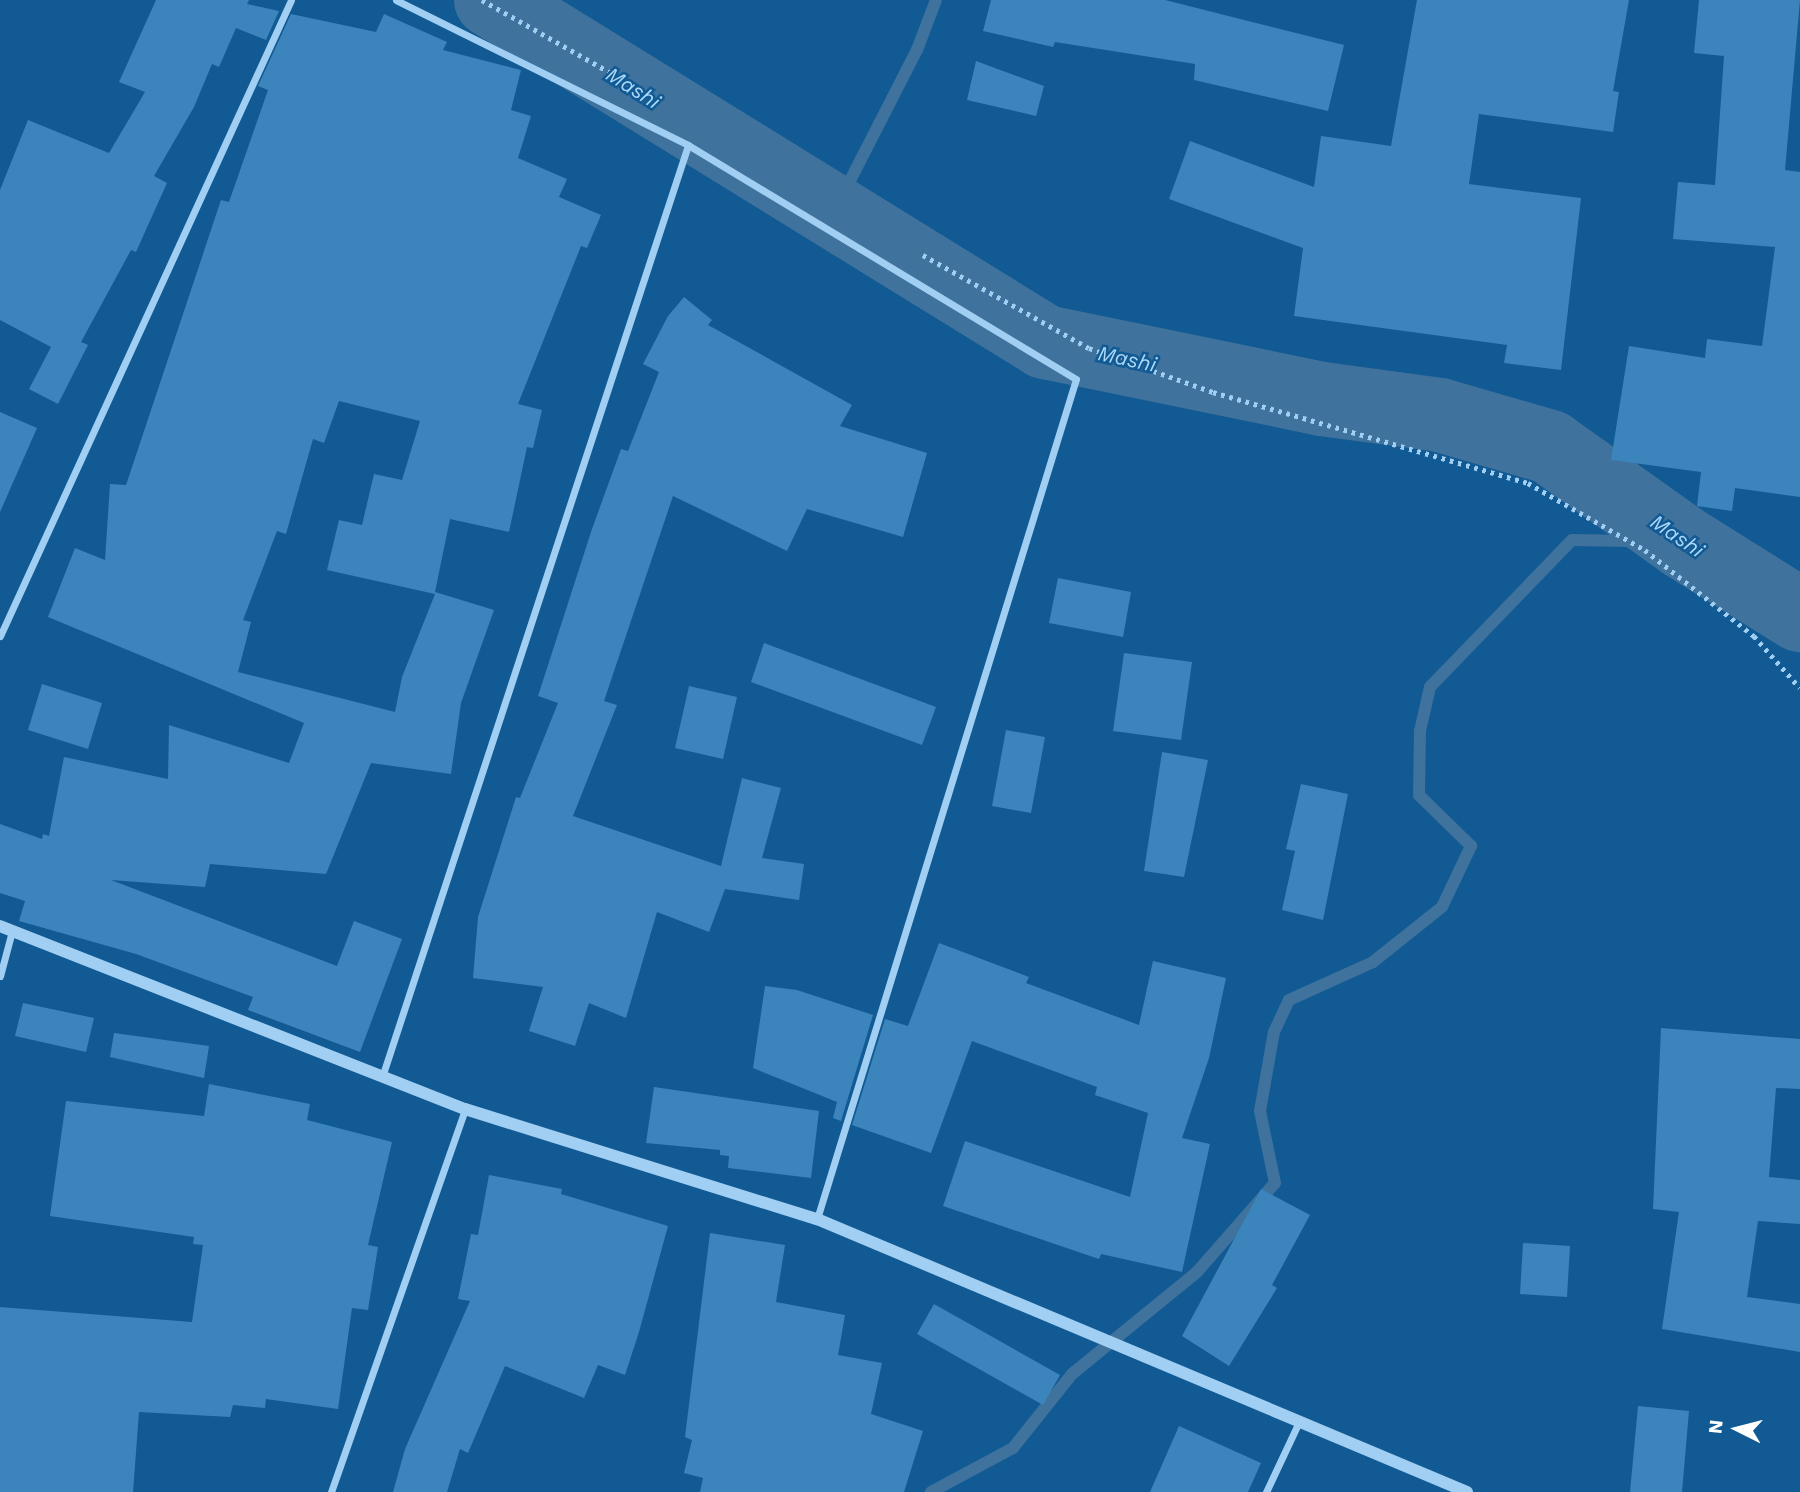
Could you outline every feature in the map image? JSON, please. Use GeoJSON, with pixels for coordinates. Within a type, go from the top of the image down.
{"type":"FeatureCollection","features":[{"type":"Feature","properties":{"kind":"street"},"geometry":{"type":"LineString","coordinates":[[0,636],[291,0]]}},
{"type":"Feature","properties":{"kind":"street"},"geometry":{"type":"LineString","coordinates":[[396,0],[688,145],[1076,379],[817,1219]]}},
{"type":"Feature","properties":{"kind":"street"},"geometry":{"type":"LineString","coordinates":[[382,1077],[688,145]]}},
{"type":"Feature","properties":{"kind":"street"},"geometry":{"type":"LineString","coordinates":[[0,976],[6,928],[465,1109],[817,1219],[1080,1325],[1299,1422],[1467,1492]]}},
{"type":"Feature","properties":{"kind":"street"},"geometry":{"type":"LineString","coordinates":[[331,1492],[465,1109]]}},
{"type":"Feature","properties":{"kind":"street"},"geometry":{"type":"LineString","coordinates":[[1266,1492],[1299,1422]]}},
{"type":"Feature","properties":{"kind":"path"},"geometry":{"type":"LineString","coordinates":[[482,0],[662,103]]}},
{"type":"Feature","properties":{"kind":"path"},"geometry":{"type":"LineString","coordinates":[[910,247],[1089,348],[1227,396],[1528,483],[1645,550],[1754,636],[1800,688]]}},
{"type":"Feature","properties":{"kind":"building"},"geometry":{"type":"Polygon","coordinates":[[[156,0],[249,0],[247,4],[279,11],[266,40],[236,28],[219,67],[212,64],[194,107],[154,176],[167,183],[136,252],[131,250],[81,342],[88,345],[58,404],[29,389],[51,347],[0,320],[0,190],[28,120],[109,153],[145,92],[119,82],[156,0]]]}},
{"type":"Feature","properties":{"kind":"building"},"geometry":{"type":"Polygon","coordinates":[[[991,0],[1165,0],[1344,45],[1328,111],[1194,80],[1195,64],[1055,42],[1053,47],[983,31],[991,0]]]}},
{"type":"Feature","properties":{"kind":"building"},"geometry":{"type":"Polygon","coordinates":[[[1417,0],[1629,0],[1613,91],[1619,92],[1613,132],[1479,114],[1469,184],[1581,198],[1561,370],[1504,363],[1507,345],[1294,316],[1303,248],[1169,199],[1190,141],[1314,187],[1321,136],[1391,146],[1417,0]]]}},
{"type":"Feature","properties":{"kind":"building"},"geometry":{"type":"Polygon","coordinates":[[[1699,0],[1800,0],[1785,170],[1800,172],[1800,497],[1735,488],[1732,511],[1697,506],[1701,472],[1611,460],[1629,346],[1705,358],[1707,339],[1762,346],[1775,247],[1673,239],[1678,182],[1715,185],[1724,56],[1694,53],[1699,0]]]}},
{"type":"Feature","properties":{"kind":"building"},"geometry":{"type":"Polygon","coordinates":[[[291,14],[376,32],[384,14],[447,42],[443,50],[521,70],[511,110],[531,116],[518,158],[567,179],[559,197],[601,215],[587,248],[581,246],[518,404],[542,410],[533,448],[527,447],[509,532],[450,519],[435,592],[494,610],[461,703],[451,774],[371,763],[326,874],[210,864],[205,887],[111,880],[337,966],[354,921],[402,939],[360,1052],[248,1010],[253,997],[136,954],[19,921],[25,901],[0,893],[0,824],[42,839],[43,834],[49,836],[64,757],[168,779],[169,725],[289,763],[304,723],[48,617],[75,548],[105,560],[110,484],[126,485],[221,200],[229,202],[268,90],[258,86],[291,14]],[[339,401],[324,443],[313,439],[286,534],[277,531],[243,620],[251,622],[238,672],[395,712],[402,677],[435,594],[327,570],[339,520],[362,525],[374,474],[402,480],[420,421],[339,401]]]}},
{"type":"Feature","properties":{"kind":"building"},"geometry":{"type":"Polygon","coordinates":[[[976,61],[1044,86],[1036,116],[967,100],[976,61]]]}},
{"type":"Feature","properties":{"kind":"building"},"geometry":{"type":"Polygon","coordinates":[[[684,297],[712,320],[708,325],[852,405],[840,426],[927,453],[903,537],[807,509],[787,551],[673,496],[604,701],[617,705],[573,816],[721,866],[742,778],[781,788],[762,858],[804,864],[799,900],[725,889],[709,932],[657,912],[626,1018],[589,1003],[575,1046],[529,1031],[543,987],[473,978],[478,917],[516,797],[520,798],[558,703],[538,696],[592,529],[621,449],[628,451],[659,372],[643,364],[668,316],[684,297]]]}},
{"type":"Feature","properties":{"kind":"building"},"geometry":{"type":"Polygon","coordinates":[[[0,412],[37,428],[0,512],[0,412]]]}},
{"type":"Feature","properties":{"kind":"building"},"geometry":{"type":"Polygon","coordinates":[[[1058,578],[1131,592],[1123,637],[1049,623],[1058,578]]]}},
{"type":"Feature","properties":{"kind":"building"},"geometry":{"type":"Polygon","coordinates":[[[764,643],[936,707],[922,745],[751,682],[764,643]]]}},
{"type":"Feature","properties":{"kind":"building"},"geometry":{"type":"Polygon","coordinates":[[[1124,653],[1192,662],[1181,740],[1113,731],[1124,653]]]}},
{"type":"Feature","properties":{"kind":"building"},"geometry":{"type":"Polygon","coordinates":[[[42,684],[102,703],[88,749],[28,730],[42,684]]]}},
{"type":"Feature","properties":{"kind":"building"},"geometry":{"type":"Polygon","coordinates":[[[689,686],[737,697],[723,759],[675,748],[689,686]]]}},
{"type":"Feature","properties":{"kind":"building"},"geometry":{"type":"Polygon","coordinates":[[[1006,730],[1045,737],[1031,813],[992,806],[1006,730]]]}},
{"type":"Feature","properties":{"kind":"building"},"geometry":{"type":"Polygon","coordinates":[[[1162,752],[1208,760],[1184,877],[1144,871],[1162,752]]]}},
{"type":"Feature","properties":{"kind":"building"},"geometry":{"type":"Polygon","coordinates":[[[1301,784],[1348,794],[1323,920],[1282,910],[1295,851],[1286,849],[1301,784]]]}},
{"type":"Feature","properties":{"kind":"building"},"geometry":{"type":"Polygon","coordinates":[[[939,943],[1029,977],[1026,983],[1139,1025],[1153,961],[1226,978],[1209,1058],[1182,1138],[1210,1144],[1182,1272],[1101,1254],[1099,1259],[943,1206],[965,1141],[1130,1197],[1148,1113],[1095,1095],[1097,1087],[972,1041],[931,1153],[852,1125],[885,1019],[908,1026],[939,943]]]}},
{"type":"Feature","properties":{"kind":"building"},"geometry":{"type":"Polygon","coordinates":[[[765,986],[797,990],[873,1015],[841,1121],[833,1118],[837,1102],[753,1068],[765,986]]]}},
{"type":"Feature","properties":{"kind":"building"},"geometry":{"type":"Polygon","coordinates":[[[23,1003],[94,1018],[86,1052],[15,1036],[23,1003]]]}},
{"type":"Feature","properties":{"kind":"building"},"geometry":{"type":"Polygon","coordinates":[[[1661,1028],[1800,1039],[1800,1089],[1776,1088],[1769,1177],[1800,1180],[1800,1224],[1758,1221],[1747,1297],[1800,1304],[1800,1352],[1662,1329],[1679,1212],[1653,1209],[1661,1028]]]}},
{"type":"Feature","properties":{"kind":"building"},"geometry":{"type":"Polygon","coordinates":[[[114,1033],[209,1046],[204,1078],[110,1057],[114,1033]]]}},
{"type":"Feature","properties":{"kind":"building"},"geometry":{"type":"Polygon","coordinates":[[[209,1084],[310,1104],[307,1120],[392,1142],[368,1245],[378,1247],[368,1310],[352,1308],[338,1409],[266,1399],[265,1408],[233,1405],[230,1417],[139,1412],[133,1492],[0,1492],[0,1307],[192,1322],[203,1245],[193,1244],[194,1237],[50,1216],[66,1101],[204,1116],[209,1084]]]}},
{"type":"Feature","properties":{"kind":"building"},"geometry":{"type":"Polygon","coordinates":[[[654,1087],[819,1111],[811,1178],[728,1168],[729,1156],[720,1155],[720,1150],[646,1143],[654,1087]]]}},
{"type":"Feature","properties":{"kind":"building"},"geometry":{"type":"Polygon","coordinates":[[[489,1175],[562,1189],[561,1194],[668,1226],[639,1332],[625,1375],[598,1365],[584,1398],[505,1366],[468,1453],[460,1449],[447,1492],[393,1492],[405,1449],[470,1301],[458,1299],[471,1234],[478,1235],[489,1175]]]}},
{"type":"Feature","properties":{"kind":"building"},"geometry":{"type":"Polygon","coordinates":[[[1261,1189],[1310,1215],[1272,1285],[1277,1288],[1229,1366],[1182,1336],[1261,1189]]]}},
{"type":"Feature","properties":{"kind":"building"},"geometry":{"type":"Polygon","coordinates":[[[710,1233],[785,1245],[776,1302],[845,1315],[838,1355],[882,1363],[871,1414],[923,1431],[904,1492],[700,1492],[703,1478],[684,1473],[692,1440],[685,1437],[710,1233]]]}},
{"type":"Feature","properties":{"kind":"building"},"geometry":{"type":"Polygon","coordinates":[[[1523,1243],[1570,1246],[1567,1297],[1520,1294],[1523,1243]]]}},
{"type":"Feature","properties":{"kind":"building"},"geometry":{"type":"Polygon","coordinates":[[[934,1304],[1060,1375],[1043,1405],[917,1334],[934,1304]]]}},
{"type":"Feature","properties":{"kind":"building"},"geometry":{"type":"Polygon","coordinates":[[[1638,1406],[1689,1411],[1682,1492],[1630,1492],[1638,1406]]]}},
{"type":"Feature","properties":{"kind":"building"},"geometry":{"type":"Polygon","coordinates":[[[1179,1426],[1261,1463],[1248,1492],[1150,1492],[1179,1426]]]}},
{"type":"Feature","properties":{"kind":"waterway","name":"Mashi"},"geometry":{"type":"LineString","coordinates":[[491,0],[1045,342],[1322,399],[1440,415],[1550,447],[1683,542],[1800,615]]}},
{"type":"Feature","properties":{"kind":"waterway"},"geometry":{"type":"LineString","coordinates":[[835,210],[917,50],[936,0]]}},
{"type":"Feature","properties":{"kind":"waterway"},"geometry":{"type":"LineString","coordinates":[[931,1492],[1013,1448],[1072,1374],[1197,1272],[1275,1183],[1260,1111],[1274,1032],[1289,1000],[1373,962],[1442,907],[1471,846],[1419,795],[1420,731],[1430,687],[1572,540],[1683,542]]}}]}
